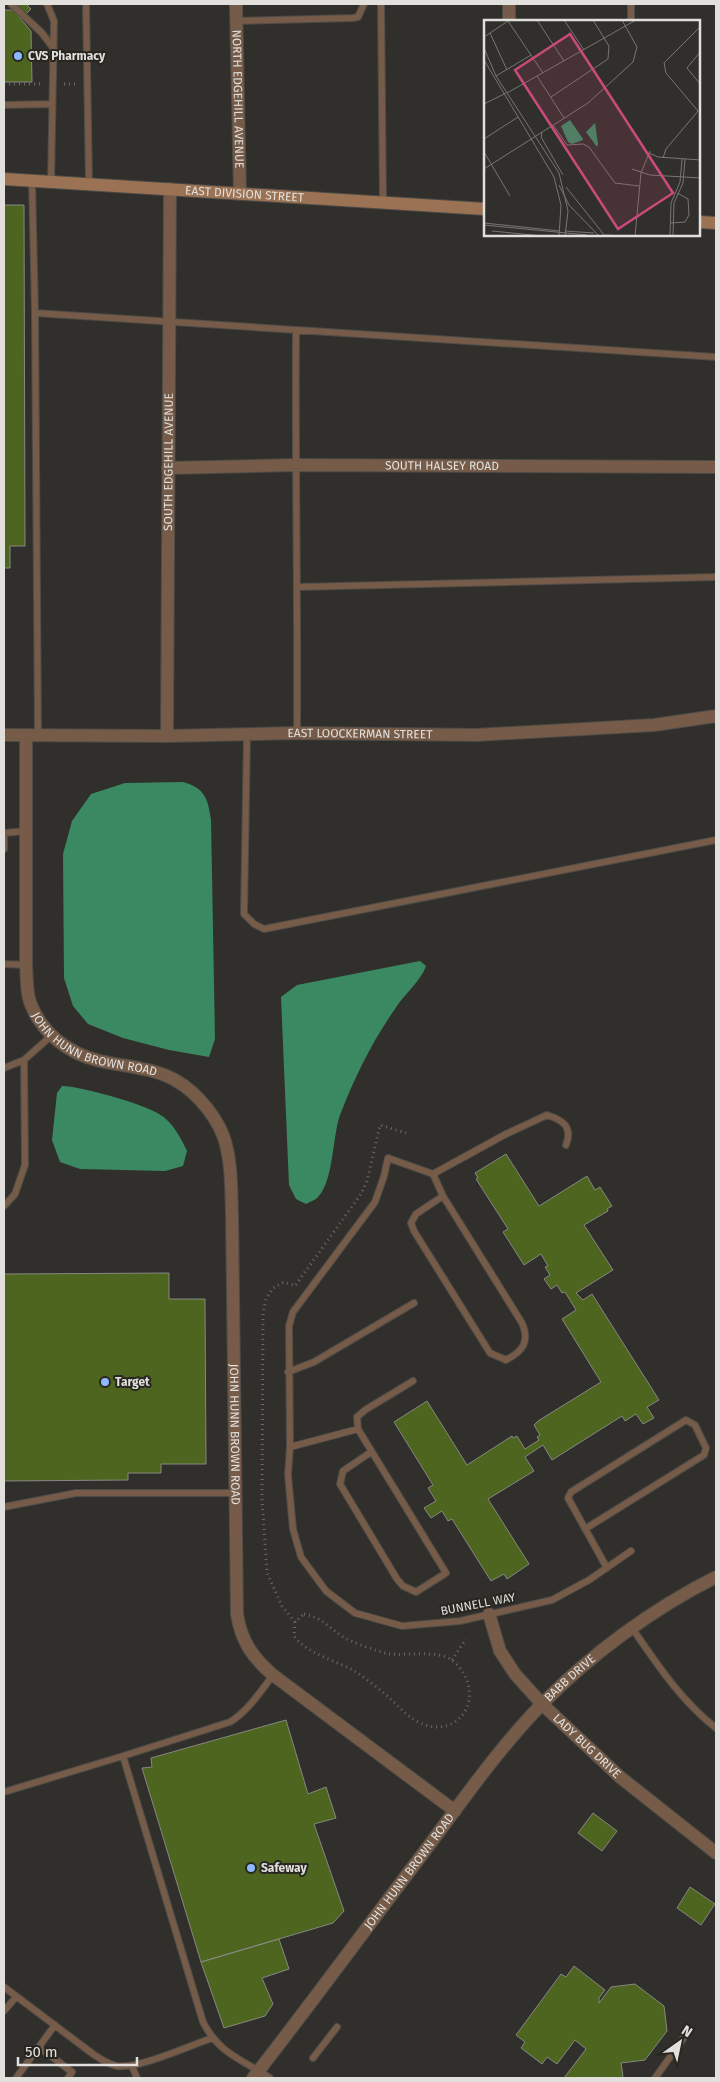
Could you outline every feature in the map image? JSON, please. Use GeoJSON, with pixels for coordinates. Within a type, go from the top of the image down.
{"type":"FeatureCollection","features":[{"type":"Feature","properties":{"kind":"main road","name":"EAST DIVISION STREET"},"geometry":{"type":"LineString","coordinates":[[4,179],[484,209]]}},
{"type":"Feature","properties":{"kind":"main road"},"geometry":{"type":"LineString","coordinates":[[700,222],[716,223]]}},
{"type":"Feature","properties":{"kind":"street","name":"NORTH EDGEHILL AVENUE"},"geometry":{"type":"LineString","coordinates":[[236,4],[240,194]]}},
{"type":"Feature","properties":{"kind":"street"},"geometry":{"type":"LineString","coordinates":[[509,4],[509,20]]}},
{"type":"Feature","properties":{"kind":"street","name":"SOUTH EDGEHILL AVENUE"},"geometry":{"type":"LineString","coordinates":[[168,736],[170,189]]}},
{"type":"Feature","properties":{"kind":"street","name":"SOUTH HALSEY ROAD"},"geometry":{"type":"LineString","coordinates":[[168,468],[295,465],[716,467]]}},
{"type":"Feature","properties":{"kind":"street","name":"EAST LOOCKERMAN STREET"},"geometry":{"type":"LineString","coordinates":[[4,735],[168,736],[297,733],[476,736],[654,725],[716,716]]}},
{"type":"Feature","properties":{"kind":"street","name":"JOHN HUNN BROWN ROAD"},"geometry":{"type":"LineString","coordinates":[[32,735],[26,830],[26,965],[30,1002],[38,1018],[51,1036],[67,1048],[82,1056],[167,1076],[186,1087],[201,1102],[223,1136],[231,1179],[237,1493],[237,1614],[239,1627],[249,1650],[259,1663],[454,1812],[256,2074]]}},
{"type":"Feature","properties":{"kind":"street","name":"BABB DRIVE"},"geometry":{"type":"LineString","coordinates":[[454,1812],[511,1738],[542,1704],[568,1680],[632,1628],[673,1601],[716,1577]]}},
{"type":"Feature","properties":{"kind":"street","name":"LADY BUG DRIVE"},"geometry":{"type":"LineString","coordinates":[[489,1614],[500,1651],[515,1674],[542,1704],[620,1777],[716,1853]]}},
{"type":"Feature","properties":{"kind":"lane"},"geometry":{"type":"LineString","coordinates":[[11,4],[42,33],[54,49]]}},
{"type":"Feature","properties":{"kind":"lane"},"geometry":{"type":"LineString","coordinates":[[47,4],[54,21],[51,182]]}},
{"type":"Feature","properties":{"kind":"lane"},"geometry":{"type":"LineString","coordinates":[[86,4],[89,184]]}},
{"type":"Feature","properties":{"kind":"lane"},"geometry":{"type":"LineString","coordinates":[[236,21],[353,18],[358,16],[364,4]]}},
{"type":"Feature","properties":{"kind":"lane"},"geometry":{"type":"LineString","coordinates":[[382,4],[383,203]]}},
{"type":"Feature","properties":{"kind":"lane"},"geometry":{"type":"LineString","coordinates":[[631,4],[631,20]]}},
{"type":"Feature","properties":{"kind":"lane"},"geometry":{"type":"LineString","coordinates":[[4,105],[52,104]]}},
{"type":"Feature","properties":{"kind":"lane"},"geometry":{"type":"LineString","coordinates":[[32,181],[35,313],[32,735]]}},
{"type":"Feature","properties":{"kind":"lane"},"geometry":{"type":"LineString","coordinates":[[35,313],[716,357]]}},
{"type":"Feature","properties":{"kind":"lane"},"geometry":{"type":"LineString","coordinates":[[296,331],[297,733]]}},
{"type":"Feature","properties":{"kind":"lane"},"geometry":{"type":"LineString","coordinates":[[298,587],[716,577]]}},
{"type":"Feature","properties":{"kind":"lane"},"geometry":{"type":"LineString","coordinates":[[247,735],[244,914],[254,924],[264,929],[716,840]]}},
{"type":"Feature","properties":{"kind":"lane"},"geometry":{"type":"LineString","coordinates":[[4,833],[26,830]]}},
{"type":"Feature","properties":{"kind":"lane"},"geometry":{"type":"LineString","coordinates":[[4,838],[4,849]]}},
{"type":"Feature","properties":{"kind":"lane"},"geometry":{"type":"LineString","coordinates":[[4,964],[26,965]]}},
{"type":"Feature","properties":{"kind":"lane"},"geometry":{"type":"LineString","coordinates":[[4,1068],[24,1060],[51,1036]]}},
{"type":"Feature","properties":{"kind":"lane"},"geometry":{"type":"LineString","coordinates":[[4,1206],[15,1194],[25,1165],[24,1060]]}},
{"type":"Feature","properties":{"kind":"lane"},"geometry":{"type":"LineString","coordinates":[[443,1196],[416,1214],[411,1223],[414,1231],[490,1353],[506,1360],[516,1355],[524,1345],[526,1334],[522,1323],[443,1196],[433,1174],[514,1130],[547,1115],[558,1118],[566,1125],[569,1137],[566,1145]]}},
{"type":"Feature","properties":{"kind":"lane","name":"BUNNELL WAY"},"geometry":{"type":"LineString","coordinates":[[433,1174],[388,1158],[375,1202],[293,1312],[289,1326],[290,1447],[288,1475],[292,1529],[301,1557],[326,1591],[355,1613],[402,1626],[460,1621],[552,1600],[590,1580],[631,1551]]}},
{"type":"Feature","properties":{"kind":"lane"},"geometry":{"type":"LineString","coordinates":[[288,1372],[314,1362],[414,1303]]}},
{"type":"Feature","properties":{"kind":"lane"},"geometry":{"type":"LineString","coordinates":[[371,1452],[343,1470],[340,1484],[397,1579],[403,1586],[416,1592],[446,1573],[371,1452],[358,1429],[357,1417],[365,1410],[413,1381]]}},
{"type":"Feature","properties":{"kind":"lane"},"geometry":{"type":"LineString","coordinates":[[585,1529],[704,1455],[706,1448],[695,1425],[686,1420],[571,1492],[568,1498],[585,1529],[607,1568]]}},
{"type":"Feature","properties":{"kind":"lane"},"geometry":{"type":"LineString","coordinates":[[290,1447],[358,1429]]}},
{"type":"Feature","properties":{"kind":"lane"},"geometry":{"type":"LineString","coordinates":[[4,1508],[76,1493],[237,1493]]}},
{"type":"Feature","properties":{"kind":"lane"},"geometry":{"type":"LineString","coordinates":[[632,1628],[678,1692],[692,1708],[716,1728]]}},
{"type":"Feature","properties":{"kind":"lane"},"geometry":{"type":"LineString","coordinates":[[4,1792],[230,1722],[239,1717],[273,1675]]}},
{"type":"Feature","properties":{"kind":"lane"},"geometry":{"type":"LineString","coordinates":[[123,1756],[204,2022],[212,2038],[225,2051],[256,2074],[270,2078]]}},
{"type":"Feature","properties":{"kind":"lane"},"geometry":{"type":"LineString","coordinates":[[4,1987],[104,2061],[117,2066],[132,2066],[212,2038]]}},
{"type":"Feature","properties":{"kind":"lane"},"geometry":{"type":"LineString","coordinates":[[4,2011],[16,1997]]}},
{"type":"Feature","properties":{"kind":"lane"},"geometry":{"type":"LineString","coordinates":[[16,2078],[55,2025]]}},
{"type":"Feature","properties":{"kind":"lane"},"geometry":{"type":"LineString","coordinates":[[312,2058],[337,2027]]}},
{"type":"Feature","properties":{"kind":"lane"},"geometry":{"type":"LineString","coordinates":[[655,2078],[688,2032]]}},
{"type":"Feature","properties":{"kind":"lane"},"geometry":{"type":"LineString","coordinates":[[39,2047],[72,2072],[68,2078]]}},
{"type":"Feature","properties":{"kind":"lane"},"geometry":{"type":"LineString","coordinates":[[132,2066],[137,2078]]}},
{"type":"Feature","properties":{"kind":"path"},"geometry":{"type":"LineString","coordinates":[[304,1614],[316,1617],[329,1624],[344,1638],[388,1654],[430,1654],[452,1660],[470,1688],[470,1702],[465,1714],[452,1724],[437,1727],[419,1722],[356,1672],[300,1644],[294,1636],[295,1622],[304,1614]]}},
{"type":"Feature","properties":{"kind":"path"},"geometry":{"type":"LineString","coordinates":[[452,1660],[466,1639]]}},
{"type":"Feature","properties":{"kind":"shaded area"},"geometry":{"type":"Polygon","coordinates":[[[183,782],[190,784],[204,795],[207,800],[211,820],[215,1039],[209,1057],[169,1050],[123,1038],[88,1024],[73,1006],[64,978],[63,854],[72,821],[91,794],[125,783],[183,782]]]}},
{"type":"Feature","properties":{"kind":"shaded area"},"geometry":{"type":"Polygon","coordinates":[[[420,961],[426,966],[424,971],[380,1032],[358,1072],[337,1124],[329,1172],[322,1192],[316,1199],[306,1204],[296,1199],[289,1185],[281,997],[297,985],[420,961]]]}},
{"type":"Feature","properties":{"kind":"shaded area"},"geometry":{"type":"Polygon","coordinates":[[[62,1086],[97,1092],[151,1110],[164,1117],[176,1130],[187,1151],[183,1166],[165,1171],[80,1169],[60,1162],[52,1140],[57,1093],[62,1086]]]}},
{"type":"Feature","properties":{"kind":"building"},"geometry":{"type":"Polygon","coordinates":[[[20,4],[26,4],[31,9],[21,19],[13,10],[20,4]]]}},
{"type":"Feature","properties":{"kind":"building","name":"CVS Pharmacy"},"geometry":{"type":"Polygon","coordinates":[[[4,10],[13,10],[31,31],[32,82],[4,82],[4,10]]]}},
{"type":"Feature","properties":{"kind":"building"},"geometry":{"type":"Polygon","coordinates":[[[4,205],[24,205],[25,546],[10,546],[10,568],[4,568],[4,205]]]}},
{"type":"Feature","properties":{"kind":"building"},"geometry":{"type":"Polygon","coordinates":[[[506,1154],[539,1206],[587,1176],[595,1190],[600,1187],[612,1206],[607,1209],[608,1211],[584,1225],[613,1270],[576,1293],[583,1300],[592,1294],[659,1400],[647,1407],[654,1418],[643,1424],[636,1414],[625,1421],[622,1416],[552,1460],[543,1445],[525,1457],[534,1471],[488,1499],[529,1564],[507,1579],[504,1574],[491,1581],[452,1519],[448,1521],[442,1511],[431,1518],[424,1508],[436,1501],[428,1488],[433,1485],[394,1422],[427,1401],[467,1465],[512,1436],[513,1438],[517,1436],[525,1449],[539,1440],[537,1437],[540,1435],[534,1425],[538,1421],[601,1382],[562,1319],[576,1310],[565,1292],[562,1293],[557,1285],[551,1289],[544,1279],[550,1275],[545,1267],[548,1266],[541,1254],[524,1265],[503,1232],[508,1229],[476,1179],[478,1178],[475,1173],[506,1154]]]}},
{"type":"Feature","properties":{"kind":"building","name":"Target"},"geometry":{"type":"Polygon","coordinates":[[[169,1273],[169,1299],[205,1299],[206,1464],[161,1464],[161,1473],[128,1473],[128,1480],[4,1481],[4,1274],[169,1273]]]}},
{"type":"Feature","properties":{"kind":"building","name":"Safeway"},"geometry":{"type":"Polygon","coordinates":[[[286,1720],[308,1794],[326,1787],[336,1818],[314,1824],[344,1911],[333,1923],[201,1962],[142,1768],[152,1767],[151,1758],[286,1720]]]}},
{"type":"Feature","properties":{"kind":"building"},"geometry":{"type":"Polygon","coordinates":[[[593,1813],[617,1831],[602,1851],[578,1833],[593,1813]]]}},
{"type":"Feature","properties":{"kind":"building"},"geometry":{"type":"Polygon","coordinates":[[[690,1887],[715,1904],[701,1925],[677,1908],[690,1887]]]}},
{"type":"Feature","properties":{"kind":"building"},"geometry":{"type":"Polygon","coordinates":[[[279,1939],[289,1969],[262,1978],[273,2004],[265,2016],[224,2028],[201,1962],[279,1939]]]}},
{"type":"Feature","properties":{"kind":"building"},"geometry":{"type":"Polygon","coordinates":[[[574,1966],[605,1990],[599,1998],[599,2003],[611,1987],[635,1984],[664,2006],[667,2031],[645,2060],[621,2063],[623,2076],[621,2078],[564,2078],[586,2049],[575,2040],[557,2064],[547,2057],[542,2064],[521,2048],[525,2042],[516,2035],[561,1974],[566,1977],[574,1966]]]}},
{"type":"Feature","properties":{"kind":"place","name":"CVS Pharmacy"},"geometry":{"type":"Point","coordinates":[18,56]}},
{"type":"Feature","properties":{"kind":"place","name":"Target"},"geometry":{"type":"Point","coordinates":[105,1382]}},
{"type":"Feature","properties":{"kind":"place","name":"Safeway"},"geometry":{"type":"Point","coordinates":[251,1868]}}]}
